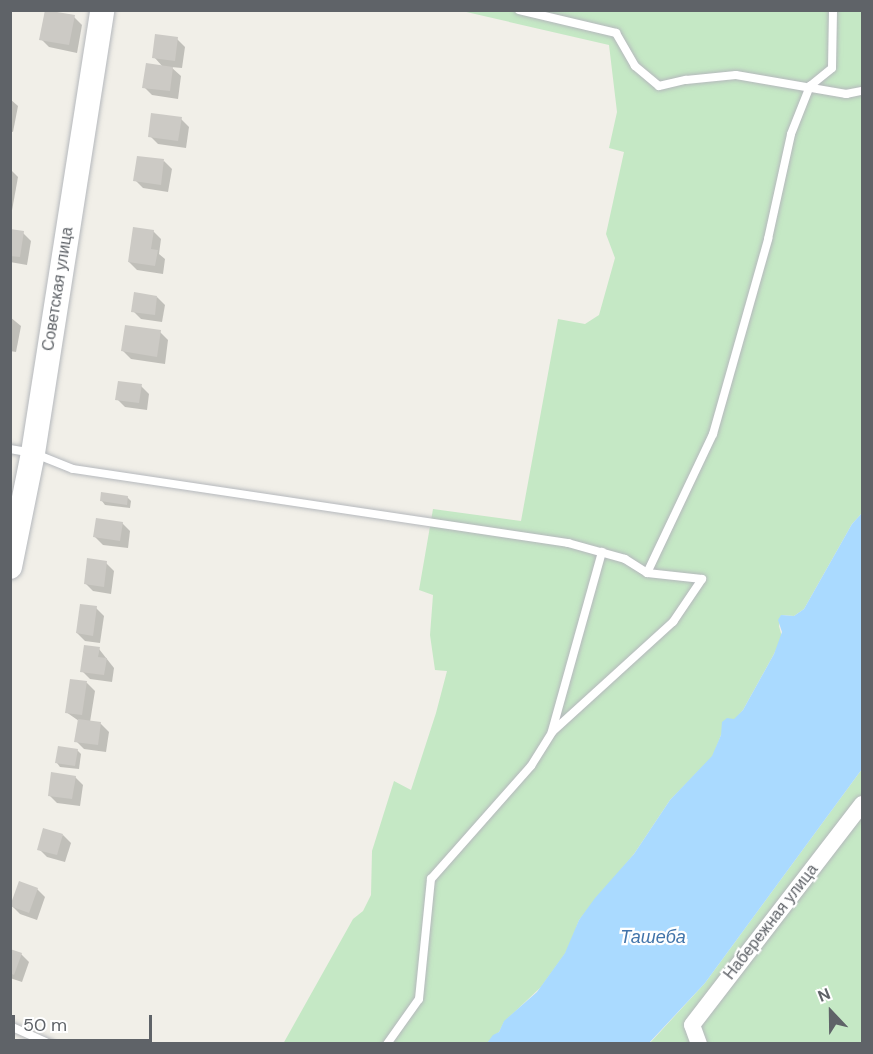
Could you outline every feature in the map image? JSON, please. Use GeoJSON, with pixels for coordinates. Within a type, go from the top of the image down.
{"type":"FeatureCollection","features":[{"type":"Feature","properties":{"kind":"street","name":"Советская улица"},"geometry":{"type":"LineString","coordinates":[[11,566],[22,451],[102,10]]}},
{"type":"Feature","properties":{"kind":"street","name":"Набережная улица"},"geometry":{"type":"LineString","coordinates":[[699,1044],[692,1025],[862,804]]}},
{"type":"Feature","properties":{"kind":"lane"},"geometry":{"type":"LineString","coordinates":[[519,10],[616,33],[634,66],[659,86],[686,80],[736,75],[846,94],[862,91]]}},
{"type":"Feature","properties":{"kind":"lane"},"geometry":{"type":"LineString","coordinates":[[647,573],[713,434],[768,239],[791,134],[810,86],[832,68],[833,10]]}},
{"type":"Feature","properties":{"kind":"lane"},"geometry":{"type":"LineString","coordinates":[[22,451],[73,469],[568,543],[625,559],[647,573],[702,579],[673,622],[552,732],[531,766],[431,879],[419,999],[387,1044]]}},
{"type":"Feature","properties":{"kind":"lane"},"geometry":{"type":"LineString","coordinates":[[552,732],[602,552]]}},
{"type":"Feature","properties":{"kind":"lane"},"geometry":{"type":"LineString","coordinates":[[10,1026],[50,1044]]}},
{"type":"Feature","properties":{"kind":"green space"},"geometry":{"type":"Polygon","coordinates":[[[462,11],[862,11],[862,513],[852,524],[804,609],[794,616],[781,615],[779,626],[782,637],[774,654],[743,710],[721,735],[713,756],[670,800],[634,854],[579,920],[569,948],[541,987],[504,1022],[499,1032],[487,1043],[283,1044],[353,919],[363,911],[371,895],[372,851],[394,781],[411,790],[436,713],[447,671],[435,670],[430,635],[433,595],[419,590],[433,509],[521,521],[558,319],[585,324],[599,315],[615,258],[606,234],[624,152],[609,148],[617,112],[609,45],[462,11]]]}},
{"type":"Feature","properties":{"kind":"green space"},"geometry":{"type":"Polygon","coordinates":[[[862,769],[862,1043],[649,1044],[705,983],[862,769]]]}},
{"type":"Feature","properties":{"kind":"water","name":"Ташеба"},"geometry":{"type":"Polygon","coordinates":[[[862,513],[862,769],[705,983],[649,1043],[487,1043],[493,1035],[499,1032],[504,1021],[537,992],[565,953],[579,920],[595,898],[634,854],[670,800],[712,756],[721,735],[722,722],[727,718],[734,719],[743,710],[774,654],[782,632],[778,620],[781,615],[794,616],[804,609],[852,524],[862,513]]]}},
{"type":"Feature","properties":{"kind":"building"},"geometry":{"type":"Polygon","coordinates":[[[45,10],[75,15],[69,45],[39,40],[45,10]]]}},
{"type":"Feature","properties":{"kind":"building"},"geometry":{"type":"Polygon","coordinates":[[[155,34],[178,37],[175,61],[152,58],[155,34]]]}},
{"type":"Feature","properties":{"kind":"building"},"geometry":{"type":"Polygon","coordinates":[[[146,63],[173,67],[170,91],[142,88],[146,63]]]}},
{"type":"Feature","properties":{"kind":"building"},"geometry":{"type":"Polygon","coordinates":[[[151,113],[182,117],[178,141],[148,137],[151,113]]]}},
{"type":"Feature","properties":{"kind":"building"},"geometry":{"type":"Polygon","coordinates":[[[137,156],[164,159],[161,185],[133,181],[137,156]]]}},
{"type":"Feature","properties":{"kind":"building"},"geometry":{"type":"Polygon","coordinates":[[[133,227],[154,230],[151,249],[158,250],[155,266],[128,262],[133,227]]]}},
{"type":"Feature","properties":{"kind":"building"},"geometry":{"type":"Polygon","coordinates":[[[10,229],[24,231],[20,257],[10,256],[10,229]]]}},
{"type":"Feature","properties":{"kind":"building"},"geometry":{"type":"Polygon","coordinates":[[[134,292],[157,296],[155,315],[131,312],[134,292]]]}},
{"type":"Feature","properties":{"kind":"building"},"geometry":{"type":"Polygon","coordinates":[[[125,325],[161,330],[157,357],[121,351],[125,325]]]}},
{"type":"Feature","properties":{"kind":"building"},"geometry":{"type":"Polygon","coordinates":[[[118,381],[142,384],[139,403],[115,400],[118,381]]]}},
{"type":"Feature","properties":{"kind":"building"},"geometry":{"type":"Polygon","coordinates":[[[101,492],[128,496],[127,505],[100,501],[101,492]]]}},
{"type":"Feature","properties":{"kind":"building"},"geometry":{"type":"Polygon","coordinates":[[[96,518],[123,522],[120,541],[93,537],[96,518]]]}},
{"type":"Feature","properties":{"kind":"building"},"geometry":{"type":"Polygon","coordinates":[[[87,558],[107,561],[104,587],[84,584],[87,558]]]}},
{"type":"Feature","properties":{"kind":"building"},"geometry":{"type":"Polygon","coordinates":[[[80,604],[97,606],[93,636],[76,633],[80,604]]]}},
{"type":"Feature","properties":{"kind":"building"},"geometry":{"type":"Polygon","coordinates":[[[84,645],[100,647],[98,657],[107,658],[104,675],[80,672],[84,645]]]}},
{"type":"Feature","properties":{"kind":"building"},"geometry":{"type":"Polygon","coordinates":[[[70,679],[87,681],[82,715],[65,713],[70,679]]]}},
{"type":"Feature","properties":{"kind":"building"},"geometry":{"type":"Polygon","coordinates":[[[78,719],[101,722],[98,745],[74,742],[78,719]]]}},
{"type":"Feature","properties":{"kind":"building"},"geometry":{"type":"Polygon","coordinates":[[[58,746],[78,749],[75,766],[55,763],[58,746]]]}},
{"type":"Feature","properties":{"kind":"building"},"geometry":{"type":"Polygon","coordinates":[[[51,772],[76,776],[72,799],[48,796],[51,772]]]}},
{"type":"Feature","properties":{"kind":"building"},"geometry":{"type":"Polygon","coordinates":[[[43,828],[63,834],[57,855],[37,850],[43,828]]]}},
{"type":"Feature","properties":{"kind":"building"},"geometry":{"type":"Polygon","coordinates":[[[19,881],[38,888],[29,913],[10,906],[19,881]]]}},
{"type":"Feature","properties":{"kind":"building"},"geometry":{"type":"Polygon","coordinates":[[[10,949],[22,953],[14,975],[10,973],[10,949]]]}}]}
